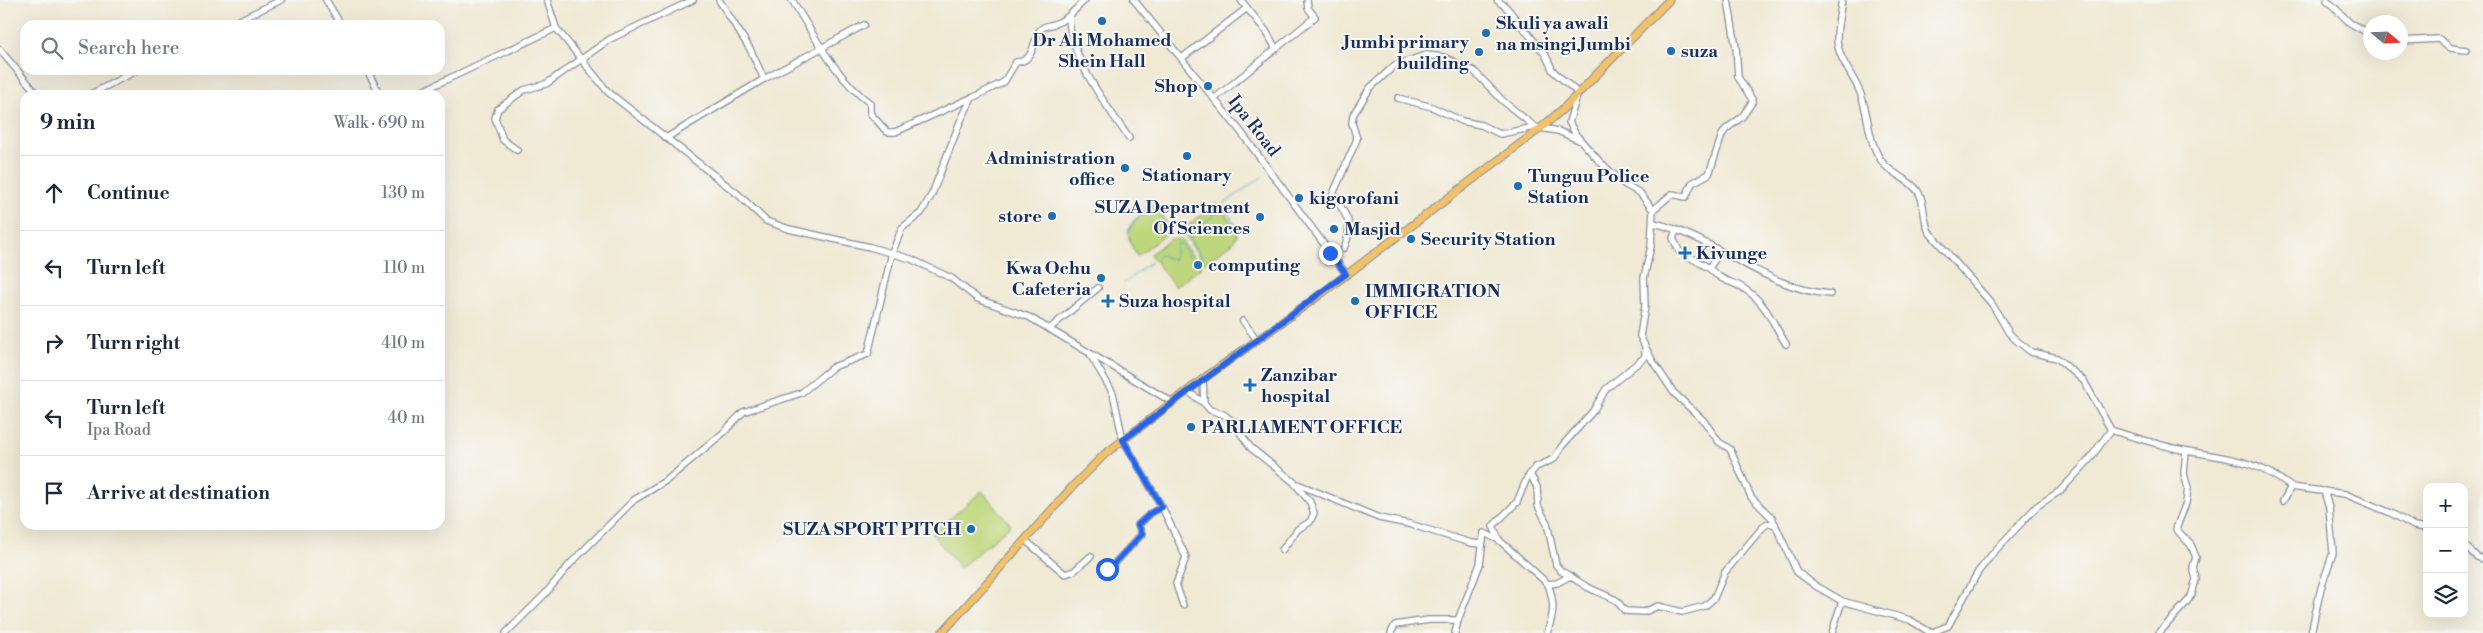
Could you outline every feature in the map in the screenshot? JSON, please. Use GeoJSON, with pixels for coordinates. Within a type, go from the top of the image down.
{"type":"FeatureCollection","features":[{"type":"Feature","properties":{"kind":"main road"},"geometry":{"type":"LineString","coordinates":[[943,632],[1092,466],[1172,402],[1346,274],[1538,127],[1578,93],[1669,0]]}},
{"type":"Feature","properties":{"kind":"street"},"geometry":{"type":"LineString","coordinates":[[239,20],[281,0]]}},
{"type":"Feature","properties":{"kind":"street"},"geometry":{"type":"LineString","coordinates":[[326,0],[337,20]]}},
{"type":"Feature","properties":{"kind":"street"},"geometry":{"type":"LineString","coordinates":[[547,0],[556,28],[608,92],[739,195],[766,221],[788,229],[892,253],[951,278],[978,299],[1029,317],[1172,402]]}},
{"type":"Feature","properties":{"kind":"street"},"geometry":{"type":"LineString","coordinates":[[517,150],[503,140],[495,118],[498,108],[524,90],[540,87],[610,39],[693,0]]}},
{"type":"Feature","properties":{"kind":"street"},"geometry":{"type":"LineString","coordinates":[[719,0],[750,49],[764,79]]}},
{"type":"Feature","properties":{"kind":"street"},"geometry":{"type":"LineString","coordinates":[[792,0],[821,48],[850,86],[870,103],[870,114],[887,132],[895,132],[1004,82],[1016,62],[1025,60],[1030,56],[1036,36],[1043,27],[1069,17],[1085,0]]}},
{"type":"Feature","properties":{"kind":"street","name":"Ipa Road"},"geometry":{"type":"LineString","coordinates":[[1134,0],[1214,99],[1346,274]]}},
{"type":"Feature","properties":{"kind":"street"},"geometry":{"type":"LineString","coordinates":[[1241,0],[1266,31],[1275,47]]}},
{"type":"Feature","properties":{"kind":"street"},"geometry":{"type":"LineString","coordinates":[[1214,99],[1275,47],[1315,17],[1308,8],[1307,0]]}},
{"type":"Feature","properties":{"kind":"street"},"geometry":{"type":"LineString","coordinates":[[1497,0],[1506,7],[1545,54],[1553,71],[1578,93],[1569,122],[1576,135],[1600,162],[1648,201],[1653,210],[1654,223],[1644,278],[1645,306],[1639,332],[1652,360],[1674,393],[1704,421],[1719,442],[1730,450],[1751,497],[1772,518],[1797,572],[1816,586],[1842,601],[1910,620],[1930,633],[1948,630],[1978,572],[1993,553],[2036,506],[2060,491],[2088,460],[2111,430]]}},
{"type":"Feature","properties":{"kind":"street"},"geometry":{"type":"LineString","coordinates":[[1653,210],[1672,194],[1686,197],[1692,183],[1709,174],[1722,135],[1726,129],[1742,117],[1753,101],[1738,77],[1735,38],[1728,0]]}},
{"type":"Feature","properties":{"kind":"street"},"geometry":{"type":"LineString","coordinates":[[1842,0],[1837,39],[1841,56],[1860,93],[1873,144],[1883,162],[1897,176],[1915,187],[1920,196],[1924,220],[1929,232],[1992,304],[2009,333],[2031,352],[2057,358],[2084,382],[2111,430],[2186,450],[2250,462],[2278,477],[2290,487],[2345,494],[2391,513],[2414,526],[2423,527]]}},
{"type":"Feature","properties":{"kind":"street"},"geometry":{"type":"LineString","coordinates":[[2327,0],[2350,23],[2363,30]]}},
{"type":"Feature","properties":{"kind":"street"},"geometry":{"type":"LineString","coordinates":[[1182,58],[1247,8]]}},
{"type":"Feature","properties":{"kind":"street"},"geometry":{"type":"LineString","coordinates":[[1069,17],[1073,39],[1083,64],[1105,103],[1129,138]]}},
{"type":"Feature","properties":{"kind":"street"},"geometry":{"type":"LineString","coordinates":[[666,138],[764,79],[864,25]]}},
{"type":"Feature","properties":{"kind":"street"},"geometry":{"type":"LineString","coordinates":[[425,90],[556,28]]}},
{"type":"Feature","properties":{"kind":"street"},"geometry":{"type":"LineString","coordinates":[[2408,41],[2439,39],[2450,48],[2466,50]]}},
{"type":"Feature","properties":{"kind":"street"},"geometry":{"type":"LineString","coordinates":[[0,50],[20,74]]}},
{"type":"Feature","properties":{"kind":"street"},"geometry":{"type":"LineString","coordinates":[[1344,248],[1350,232],[1349,221],[1333,194],[1357,138],[1352,123],[1353,115],[1370,88],[1395,65],[1426,55],[1443,57],[1481,76],[1503,101],[1538,127]]}},
{"type":"Feature","properties":{"kind":"street"},"geometry":{"type":"LineString","coordinates":[[21,75],[34,90]]}},
{"type":"Feature","properties":{"kind":"street"},"geometry":{"type":"LineString","coordinates":[[99,90],[128,75]]}},
{"type":"Feature","properties":{"kind":"street"},"geometry":{"type":"LineString","coordinates":[[370,75],[377,90]]}},
{"type":"Feature","properties":{"kind":"street"},"geometry":{"type":"LineString","coordinates":[[506,633],[570,564],[634,500],[667,480],[723,433],[743,412],[801,393],[834,367],[868,354],[892,253],[902,228],[921,213],[932,194],[960,122],[972,98]]}},
{"type":"Feature","properties":{"kind":"street"},"geometry":{"type":"LineString","coordinates":[[1398,98],[1432,107],[1462,121],[1481,125],[1500,134],[1538,127],[1558,131],[1586,144]]}},
{"type":"Feature","properties":{"kind":"street"},"geometry":{"type":"LineString","coordinates":[[1654,223],[1676,231],[1796,288],[1830,294]]}},
{"type":"Feature","properties":{"kind":"street"},"geometry":{"type":"LineString","coordinates":[[1676,231],[1673,238],[1679,251],[1709,268],[1721,279],[1742,287],[1757,299],[1773,318],[1786,344]]}},
{"type":"Feature","properties":{"kind":"street"},"geometry":{"type":"LineString","coordinates":[[1709,268],[1720,252]]}},
{"type":"Feature","properties":{"kind":"street"},"geometry":{"type":"LineString","coordinates":[[1049,329],[1098,288]]}},
{"type":"Feature","properties":{"kind":"street"},"geometry":{"type":"LineString","coordinates":[[1243,321],[1257,340]]}},
{"type":"Feature","properties":{"kind":"street"},"geometry":{"type":"LineString","coordinates":[[1499,540],[1492,526],[1516,502],[1530,474],[1538,465],[1554,459],[1562,446],[1593,411],[1606,390],[1645,357],[1644,342]]}},
{"type":"Feature","properties":{"kind":"street"},"geometry":{"type":"LineString","coordinates":[[1089,354],[1113,394],[1123,440],[1162,507],[1186,557],[1176,584],[1183,605]]}},
{"type":"Feature","properties":{"kind":"street"},"geometry":{"type":"LineString","coordinates":[[1203,379],[1204,404]]}},
{"type":"Feature","properties":{"kind":"street"},"geometry":{"type":"LineString","coordinates":[[1187,391],[1210,410],[1223,414],[1231,420],[1251,448],[1295,483],[1310,502],[1314,513],[1310,522],[1298,529],[1282,550]]}},
{"type":"Feature","properties":{"kind":"street"},"geometry":{"type":"LineString","coordinates":[[2159,633],[2192,594],[2196,579],[2193,567],[2196,557],[2191,545],[2176,529],[2186,502],[2188,488],[2184,474],[2186,450]]}},
{"type":"Feature","properties":{"kind":"street"},"geometry":{"type":"LineString","coordinates":[[1530,474],[1537,487],[1538,506],[1547,523],[1556,565],[1561,571],[1587,587],[1616,600],[1625,611],[1644,612],[1658,606],[1682,612],[1704,606],[1714,598],[1725,572],[1762,528],[1767,524],[1775,524]]}},
{"type":"Feature","properties":{"kind":"street"},"geometry":{"type":"LineString","coordinates":[[1295,483],[1379,518],[1409,524],[1471,543],[1482,544],[1484,533]]}},
{"type":"Feature","properties":{"kind":"street"},"geometry":{"type":"LineString","coordinates":[[2283,501],[2290,487]]}},
{"type":"Feature","properties":{"kind":"street"},"geometry":{"type":"LineString","coordinates":[[2311,633],[2321,588],[2333,553],[2329,508],[2324,490]]}},
{"type":"Feature","properties":{"kind":"street"},"geometry":{"type":"LineString","coordinates":[[1104,570],[1113,565],[1142,534],[1138,525],[1151,513],[1162,507]]}},
{"type":"Feature","properties":{"kind":"street"},"geometry":{"type":"LineString","coordinates":[[1484,533],[1499,540],[1548,584],[1554,599],[1554,614],[1547,633]]}},
{"type":"Feature","properties":{"kind":"street"},"geometry":{"type":"LineString","coordinates":[[1455,633],[1458,620],[1480,564],[1484,533]]}},
{"type":"Feature","properties":{"kind":"street"},"geometry":{"type":"LineString","coordinates":[[1025,540],[1065,574],[1074,571],[1091,556]]}},
{"type":"Feature","properties":{"kind":"street"},"geometry":{"type":"LineString","coordinates":[[2468,548],[2483,559]]}},
{"type":"Feature","properties":{"kind":"street"},"geometry":{"type":"LineString","coordinates":[[1548,584],[1557,583],[1570,576]]}},
{"type":"Feature","properties":{"kind":"street"},"geometry":{"type":"LineString","coordinates":[[1832,633],[1842,601]]}},
{"type":"Feature","properties":{"kind":"street"},"geometry":{"type":"LineString","coordinates":[[1391,633],[1395,625],[1411,621],[1458,620]]}},
{"type":"Feature","properties":{"kind":"green space"},"geometry":{"type":"Polygon","coordinates":[[[1217,203],[1235,227],[1237,235],[1232,244],[1204,263],[1186,237],[1187,226],[1217,203]]]}},
{"type":"Feature","properties":{"kind":"green space"},"geometry":{"type":"Polygon","coordinates":[[[1153,204],[1170,227],[1170,231],[1137,256],[1129,238],[1130,226],[1138,216],[1153,204]]]}},
{"type":"Feature","properties":{"kind":"green space"},"geometry":{"type":"Polygon","coordinates":[[[1171,239],[1181,240],[1201,267],[1175,287],[1150,254],[1171,239]]]}},
{"type":"Feature","properties":{"kind":"green space","name":"SUZA SPORT PITCH"},"geometry":{"type":"Polygon","coordinates":[[[982,491],[1011,525],[960,568],[932,534],[982,491]]]}},
{"type":"Feature","properties":{"kind":"waterway"},"geometry":{"type":"LineString","coordinates":[[1236,225],[1222,205],[1262,177]]}},
{"type":"Feature","properties":{"kind":"waterway"},"geometry":{"type":"LineString","coordinates":[[1128,233],[1135,221],[1151,208],[1165,225]]}},
{"type":"Feature","properties":{"kind":"waterway"},"geometry":{"type":"LineString","coordinates":[[1203,258],[1190,239],[1191,233],[1217,213],[1214,210],[1210,212]]}},
{"type":"Feature","properties":{"kind":"waterway"},"geometry":{"type":"LineString","coordinates":[[1156,259],[1160,255],[1174,260],[1176,244],[1181,244],[1192,262]]}},
{"type":"Feature","properties":{"kind":"waterway"},"geometry":{"type":"LineString","coordinates":[[1124,283],[1151,262]]}},
{"type":"Feature","properties":{"kind":"place","name":"Dr Ali Mohamed Shein Hall"},"geometry":{"type":"Point","coordinates":[1102,21]}},
{"type":"Feature","properties":{"kind":"place","name":"Skuli ya awali na msingi Jumbi"},"geometry":{"type":"Point","coordinates":[1486,33]}},
{"type":"Feature","properties":{"kind":"place","name":"suza"},"geometry":{"type":"Point","coordinates":[1671,51]}},
{"type":"Feature","properties":{"kind":"place","name":"Jumbi primary building"},"geometry":{"type":"Point","coordinates":[1479,52]}},
{"type":"Feature","properties":{"kind":"place","name":"Shop"},"geometry":{"type":"Point","coordinates":[1208,86]}},
{"type":"Feature","properties":{"kind":"place","name":"Stationary"},"geometry":{"type":"Point","coordinates":[1187,156]}},
{"type":"Feature","properties":{"kind":"place","name":"Administration office"},"geometry":{"type":"Point","coordinates":[1125,168]}},
{"type":"Feature","properties":{"kind":"place","name":"Tunguu Police Station"},"geometry":{"type":"Point","coordinates":[1518,186]}},
{"type":"Feature","properties":{"kind":"place","name":"kigorofani"},"geometry":{"type":"Point","coordinates":[1299,198]}},
{"type":"Feature","properties":{"kind":"place","name":"store"},"geometry":{"type":"Point","coordinates":[1052,216]}},
{"type":"Feature","properties":{"kind":"place","name":"SUZA Department Of Sciences"},"geometry":{"type":"Point","coordinates":[1260,217]}},
{"type":"Feature","properties":{"kind":"place","name":"Masjid"},"geometry":{"type":"Point","coordinates":[1334,229]}},
{"type":"Feature","properties":{"kind":"place","name":"Security Station"},"geometry":{"type":"Point","coordinates":[1411,239]}},
{"type":"Feature","properties":{"kind":"place","name":"Kivunge"},"geometry":{"type":"Point","coordinates":[1685,253]}},
{"type":"Feature","properties":{"kind":"place","name":"computing"},"geometry":{"type":"Point","coordinates":[1198,265]}},
{"type":"Feature","properties":{"kind":"place","name":"Kwa Ochu Cafeteria"},"geometry":{"type":"Point","coordinates":[1101,278]}},
{"type":"Feature","properties":{"kind":"place","name":"Suza hospital"},"geometry":{"type":"Point","coordinates":[1108,301]}},
{"type":"Feature","properties":{"kind":"place","name":"IMMIGRATION OFFICE"},"geometry":{"type":"Point","coordinates":[1355,301]}},
{"type":"Feature","properties":{"kind":"place","name":"Zanzibar hospital"},"geometry":{"type":"Point","coordinates":[1250,385]}},
{"type":"Feature","properties":{"kind":"place","name":"PARLIAMENT OFFICE"},"geometry":{"type":"Point","coordinates":[1191,427]}},
{"type":"Feature","properties":{"kind":"place","name":"SUZA SPORT PITCH"},"geometry":{"type":"Point","coordinates":[971,529]}},
{"type":"Feature","properties":{"kind":"route"},"geometry":{"type":"LineString","coordinates":[[1107,569],[1142,534],[1138,525],[1143,519],[1162,507],[1142,469],[1123,440],[1346,274],[1330,253]]}}]}
